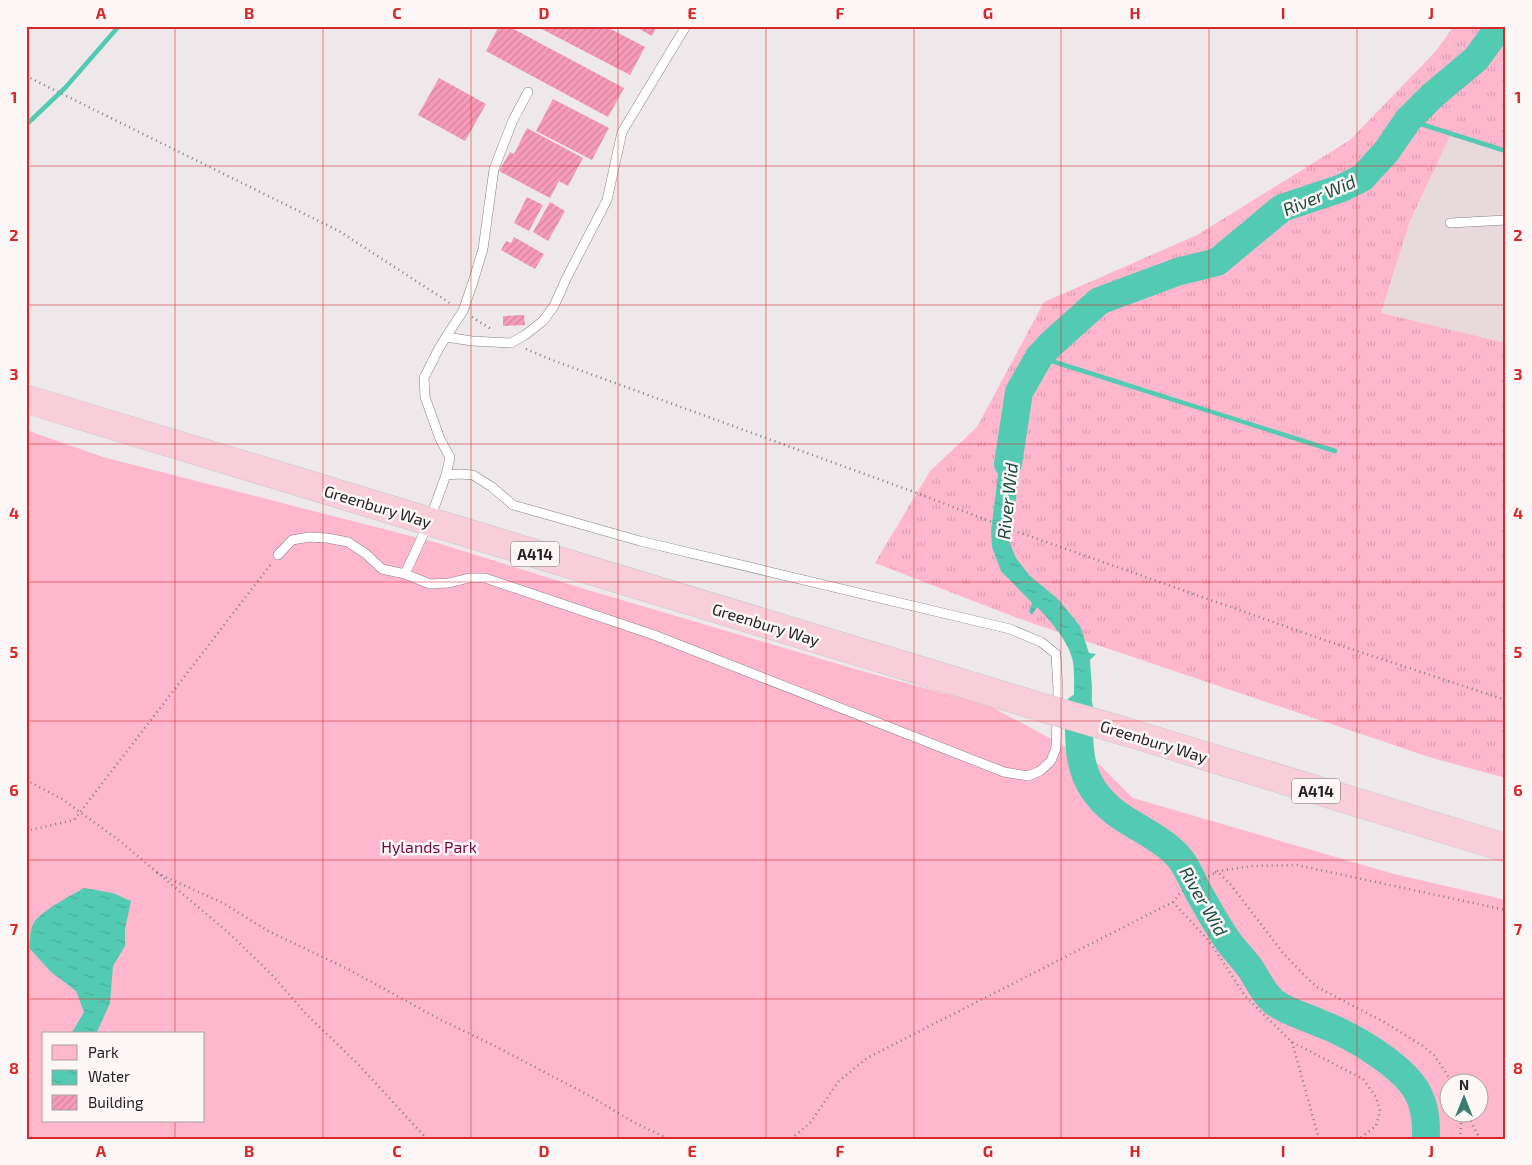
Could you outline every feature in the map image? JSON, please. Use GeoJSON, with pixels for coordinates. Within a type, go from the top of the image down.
{"type":"FeatureCollection","features":[{"type":"Feature","properties":{"kind":"highway","name":"Greenbury Way"},"geometry":{"type":"LineString","coordinates":[[26,399],[1506,848]]}},
{"type":"Feature","properties":{"kind":"lane"},"geometry":{"type":"LineString","coordinates":[[446,337],[472,341],[511,342],[525,335],[543,321],[554,306],[607,200],[622,132],[686,26]]}},
{"type":"Feature","properties":{"kind":"lane"},"geometry":{"type":"LineString","coordinates":[[405,574],[429,522],[450,458],[440,439],[426,396],[424,378],[438,350],[463,311],[483,250],[494,169],[513,120],[528,92]]}},
{"type":"Feature","properties":{"kind":"lane"},"geometry":{"type":"LineString","coordinates":[[1450,223],[1506,220]]}},
{"type":"Feature","properties":{"kind":"lane"},"geometry":{"type":"LineString","coordinates":[[278,555],[292,540],[308,537],[327,538],[348,542],[366,554],[382,569],[405,574],[430,584],[449,583],[469,578],[485,578],[654,635],[1004,772],[1028,776],[1040,771],[1051,761],[1056,748],[1058,690],[1056,654],[1041,642],[1001,627],[630,538],[512,505],[492,487],[473,475],[446,475]]}},
{"type":"Feature","properties":{"kind":"path"},"geometry":{"type":"LineString","coordinates":[[26,76],[339,231],[511,342],[552,360],[914,492],[1015,531],[1327,641],[1506,700]]}},
{"type":"Feature","properties":{"kind":"path"},"geometry":{"type":"LineString","coordinates":[[26,831],[74,820],[278,555]]}},
{"type":"Feature","properties":{"kind":"path"},"geometry":{"type":"LineString","coordinates":[[26,780],[62,799],[120,841],[230,934],[273,976],[307,1015],[357,1063],[427,1139]]}},
{"type":"Feature","properties":{"kind":"path"},"geometry":{"type":"LineString","coordinates":[[791,1139],[810,1123],[839,1081],[867,1058],[1174,902],[1181,892],[1215,872],[1253,866],[1297,866],[1506,910]]}},
{"type":"Feature","properties":{"kind":"path"},"geometry":{"type":"LineString","coordinates":[[1215,872],[1219,873],[1231,885],[1282,953],[1317,987],[1384,1022],[1423,1046],[1434,1055],[1445,1072]]}},
{"type":"Feature","properties":{"kind":"path"},"geometry":{"type":"LineString","coordinates":[[157,873],[223,904],[270,932],[491,1044],[590,1096],[633,1122],[669,1139]]}},
{"type":"Feature","properties":{"kind":"path"},"geometry":{"type":"LineString","coordinates":[[1174,902],[1210,942],[1245,996],[1292,1042],[1363,1079],[1376,1097],[1380,1112],[1376,1126],[1359,1139]]}},
{"type":"Feature","properties":{"kind":"path"},"geometry":{"type":"LineString","coordinates":[[1292,1042],[1319,1139]]}},
{"type":"Feature","properties":{"kind":"path"},"geometry":{"type":"LineString","coordinates":[[1460,1139],[1463,1122]]}},
{"type":"Feature","properties":{"kind":"path"},"geometry":{"type":"LineString","coordinates":[[1470,1122],[1480,1139]]}},
{"type":"Feature","properties":{"kind":"shaded area"},"geometry":{"type":"Polygon","coordinates":[[[1450,136],[1506,153],[1506,343],[1381,314],[1410,221],[1450,136]]]}},
{"type":"Feature","properties":{"kind":"green space"},"geometry":{"type":"Polygon","coordinates":[[[1454,26],[1506,26],[1506,153],[1450,136],[1410,221],[1381,313],[1506,343],[1506,778],[1432,758],[1020,619],[875,563],[930,471],[977,427],[1044,302],[1197,235],[1350,140],[1435,52],[1454,26]]]}},
{"type":"Feature","properties":{"kind":"green space","name":"Hylands Park"},"geometry":{"type":"Polygon","coordinates":[[[26,430],[103,457],[438,543],[581,588],[869,673],[988,705],[1100,765],[1133,798],[1394,874],[1506,900],[1506,1139],[26,1139],[26,430]]]}},
{"type":"Feature","properties":{"kind":"water"},"geometry":{"type":"Polygon","coordinates":[[[1004,427],[1025,429],[1010,544],[1016,558],[1029,575],[1058,599],[1080,626],[1089,653],[1096,654],[1090,660],[1092,688],[1091,748],[1072,743],[1074,671],[1068,647],[1053,625],[1037,607],[1032,615],[1029,612],[1032,603],[1001,571],[992,547],[991,531],[1004,427]]]}},
{"type":"Feature","properties":{"kind":"water"},"geometry":{"type":"Polygon","coordinates":[[[84,888],[113,893],[131,901],[125,929],[125,946],[113,966],[110,1003],[97,1032],[72,1032],[84,1012],[76,991],[51,972],[29,948],[33,924],[44,912],[84,888]]]}},
{"type":"Feature","properties":{"kind":"building"},"geometry":{"type":"Polygon","coordinates":[[[499,26],[508,26],[624,88],[608,117],[486,51],[499,26]]]}},
{"type":"Feature","properties":{"kind":"building"},"geometry":{"type":"Polygon","coordinates":[[[536,26],[605,26],[645,47],[630,75],[536,26]]]}},
{"type":"Feature","properties":{"kind":"building"},"geometry":{"type":"Polygon","coordinates":[[[634,26],[657,26],[652,36],[634,26]]]}},
{"type":"Feature","properties":{"kind":"building"},"geometry":{"type":"Polygon","coordinates":[[[439,78],[486,104],[465,141],[418,115],[439,78]]]}},
{"type":"Feature","properties":{"kind":"building"},"geometry":{"type":"Polygon","coordinates":[[[553,99],[609,128],[592,160],[536,131],[553,99]]]}},
{"type":"Feature","properties":{"kind":"building"},"geometry":{"type":"Polygon","coordinates":[[[527,128],[583,158],[568,186],[559,181],[550,198],[499,171],[510,152],[514,154],[527,128]]]}},
{"type":"Feature","properties":{"kind":"building"},"geometry":{"type":"Polygon","coordinates":[[[527,197],[543,205],[529,231],[514,223],[527,197]]]}},
{"type":"Feature","properties":{"kind":"building"},"geometry":{"type":"Polygon","coordinates":[[[550,202],[565,211],[548,241],[533,232],[550,202]]]}},
{"type":"Feature","properties":{"kind":"building"},"geometry":{"type":"Polygon","coordinates":[[[514,237],[544,254],[535,269],[501,250],[506,241],[511,243],[514,237]]]}},
{"type":"Feature","properties":{"kind":"building"},"geometry":{"type":"Polygon","coordinates":[[[524,315],[525,325],[503,326],[503,316],[524,315]]]}},
{"type":"Feature","properties":{"kind":"waterway"},"geometry":{"type":"LineString","coordinates":[[26,125],[65,88],[119,26]]}},
{"type":"Feature","properties":{"kind":"waterway","name":"River Wid"},"geometry":{"type":"LineString","coordinates":[[1008,464],[1019,392],[1039,357],[1099,301],[1177,272],[1217,262],[1282,208],[1342,188],[1362,178],[1386,152],[1408,120],[1433,95],[1476,59],[1500,26]]}},
{"type":"Feature","properties":{"kind":"waterway"},"geometry":{"type":"LineString","coordinates":[[1408,120],[1506,151]]}},
{"type":"Feature","properties":{"kind":"waterway"},"geometry":{"type":"LineString","coordinates":[[1039,357],[1335,451]]}},
{"type":"Feature","properties":{"kind":"waterway","name":"River Wid"},"geometry":{"type":"LineString","coordinates":[[1079,708],[1080,750],[1084,770],[1093,789],[1121,817],[1153,836],[1178,856],[1217,925],[1274,1002],[1291,1012],[1334,1029],[1363,1044],[1392,1064],[1404,1075],[1414,1087],[1422,1103],[1426,1139]]}}]}
